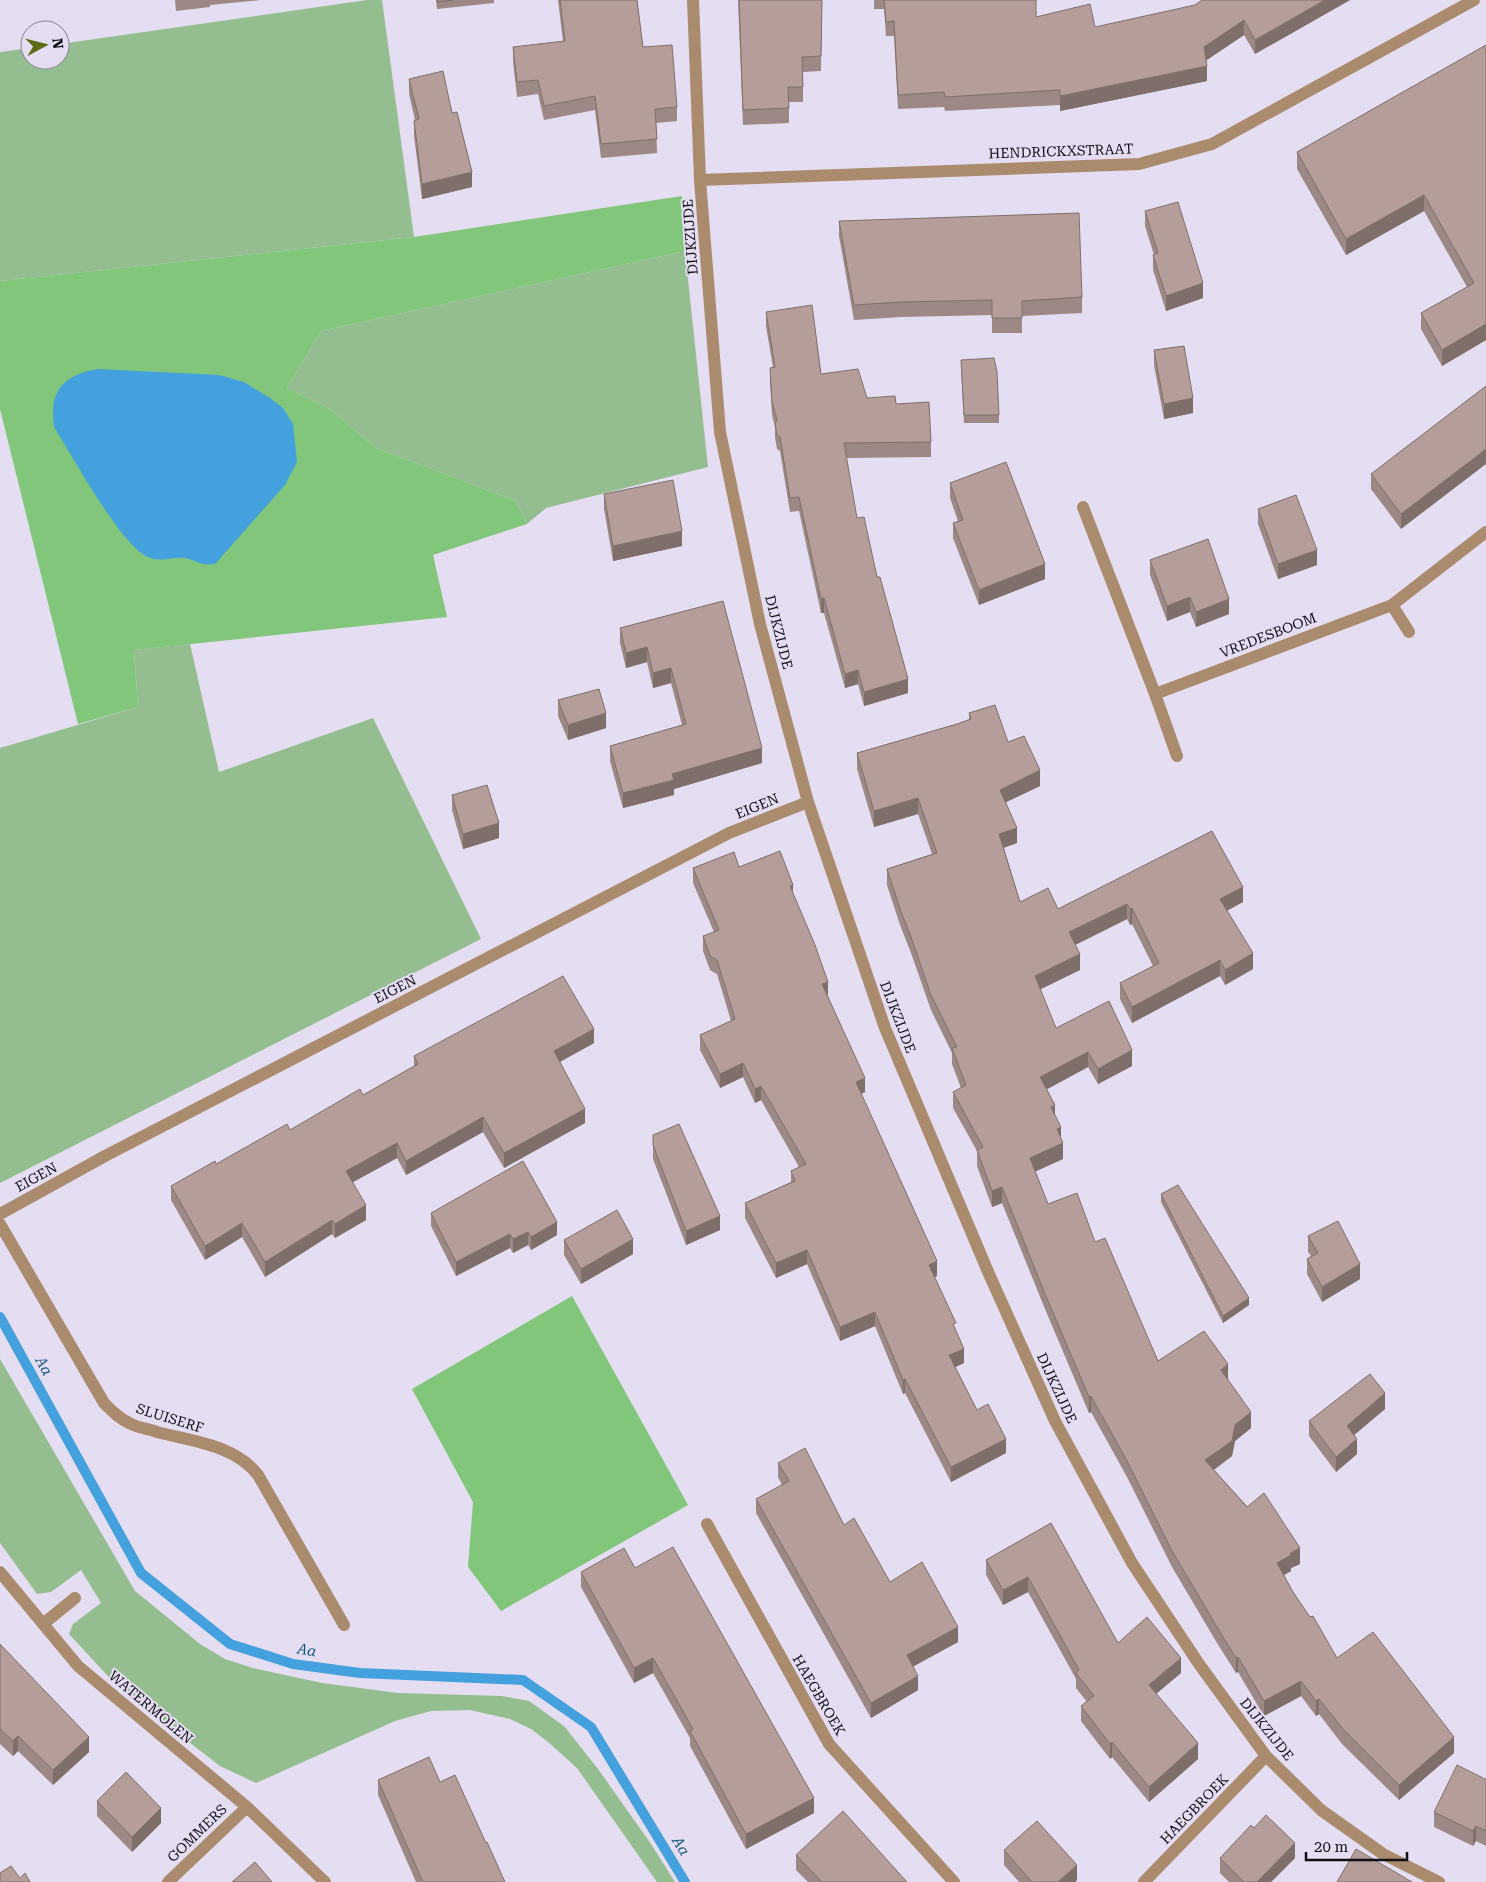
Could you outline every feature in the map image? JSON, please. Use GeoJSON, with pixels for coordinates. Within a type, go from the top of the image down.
{"type":"FeatureCollection","features":[{"type":"Feature","properties":{"kind":"street","name":"DIJKZIJDE"},"geometry":{"type":"LineString","coordinates":[[693,0],[700,180],[720,432],[760,624],[808,802],[885,1028],[989,1274],[1055,1422],[1132,1563],[1199,1664],[1266,1756],[1321,1810],[1383,1854],[1439,1882]]}},
{"type":"Feature","properties":{"kind":"street","name":"HENDRICKXSTRAAT"},"geometry":{"type":"LineString","coordinates":[[700,180],[1139,164],[1212,144],[1252,124],[1324,82],[1474,0]]}},
{"type":"Feature","properties":{"kind":"street"},"geometry":{"type":"LineString","coordinates":[[1083,507],[1177,756]]}},
{"type":"Feature","properties":{"kind":"street","name":"VREDESBOOM"},"geometry":{"type":"LineString","coordinates":[[1154,694],[1392,605],[1486,532]]}},
{"type":"Feature","properties":{"kind":"street"},"geometry":{"type":"LineString","coordinates":[[1392,605],[1409,632]]}},
{"type":"Feature","properties":{"kind":"street","name":"EIGEN"},"geometry":{"type":"LineString","coordinates":[[0,1214],[105,1156],[720,838],[808,802]]}},
{"type":"Feature","properties":{"kind":"street","name":"SLUISERF"},"geometry":{"type":"LineString","coordinates":[[0,1224],[104,1403],[116,1416],[133,1425],[224,1450],[238,1456],[250,1465],[258,1475],[344,1625]]}},
{"type":"Feature","properties":{"kind":"street","name":"HAEGBROEK"},"geometry":{"type":"LineString","coordinates":[[707,1524],[829,1744],[954,1882]]}},
{"type":"Feature","properties":{"kind":"street","name":"WATERMOLEN"},"geometry":{"type":"LineString","coordinates":[[0,1572],[78,1666],[247,1807],[326,1882]]}},
{"type":"Feature","properties":{"kind":"street"},"geometry":{"type":"LineString","coordinates":[[43,1624],[76,1598]]}},
{"type":"Feature","properties":{"kind":"street","name":"HAEGBROEK"},"geometry":{"type":"LineString","coordinates":[[1144,1882],[1266,1756]]}},
{"type":"Feature","properties":{"kind":"street","name":"GOMMERS"},"geometry":{"type":"LineString","coordinates":[[168,1882],[247,1807]]}},
{"type":"Feature","properties":{"kind":"green space"},"geometry":{"type":"Polygon","coordinates":[[[367,0],[382,0],[414,237],[0,281],[0,52],[20,49],[20,70],[70,70],[70,43],[367,0]]]}},
{"type":"Feature","properties":{"kind":"green space"},"geometry":{"type":"Polygon","coordinates":[[[682,196],[685,251],[321,331],[287,388],[330,409],[376,448],[516,501],[527,524],[433,555],[447,617],[134,650],[138,707],[78,724],[0,409],[0,281],[414,237],[682,196]]]}},
{"type":"Feature","properties":{"kind":"green space"},"geometry":{"type":"Polygon","coordinates":[[[685,251],[708,467],[546,508],[527,524],[516,501],[376,448],[330,409],[287,388],[321,331],[685,251]]]}},
{"type":"Feature","properties":{"kind":"green space"},"geometry":{"type":"Polygon","coordinates":[[[190,644],[219,772],[373,718],[481,939],[0,1183],[0,748],[138,707],[134,650],[190,644]]]}},
{"type":"Feature","properties":{"kind":"green space"},"geometry":{"type":"Polygon","coordinates":[[[572,1296],[688,1505],[501,1611],[468,1567],[473,1502],[412,1389],[572,1296]]]}},
{"type":"Feature","properties":{"kind":"green space"},"geometry":{"type":"Polygon","coordinates":[[[0,1359],[135,1591],[200,1644],[225,1659],[253,1668],[322,1683],[398,1693],[502,1696],[529,1701],[564,1726],[598,1769],[651,1844],[675,1882],[657,1882],[577,1768],[531,1729],[510,1719],[470,1710],[431,1711],[395,1721],[256,1783],[220,1766],[119,1688],[69,1634],[73,1624],[101,1603],[81,1570],[51,1592],[37,1594],[0,1543],[0,1359]]]}},
{"type":"Feature","properties":{"kind":"water"},"geometry":{"type":"Polygon","coordinates":[[[98,369],[219,375],[244,382],[283,408],[293,424],[297,462],[285,485],[215,564],[202,564],[185,558],[153,559],[137,549],[124,536],[111,518],[54,427],[54,404],[56,395],[61,387],[75,376],[98,369]]]}},
{"type":"Feature","properties":{"kind":"building"},"geometry":{"type":"Polygon","coordinates":[[[437,0],[453,0],[437,2],[437,0]]]}},
{"type":"Feature","properties":{"kind":"building"},"geometry":{"type":"Polygon","coordinates":[[[560,0],[637,0],[643,47],[672,45],[677,107],[655,109],[657,139],[601,144],[595,96],[544,106],[538,80],[517,82],[513,47],[565,41],[560,0]]]}},
{"type":"Feature","properties":{"kind":"building"},"geometry":{"type":"Polygon","coordinates":[[[739,0],[822,0],[821,56],[802,57],[803,87],[788,87],[789,108],[743,110],[739,0]]]}},
{"type":"Feature","properties":{"kind":"building"},"geometry":{"type":"Polygon","coordinates":[[[884,0],[1036,0],[1036,17],[1090,4],[1095,27],[1195,5],[1202,0],[1325,0],[1255,40],[1244,20],[1204,47],[1207,66],[1060,96],[1060,90],[945,97],[944,92],[898,95],[894,21],[886,22],[884,0]]]}},
{"type":"Feature","properties":{"kind":"building"},"geometry":{"type":"Polygon","coordinates":[[[1486,45],[1486,324],[1442,350],[1421,313],[1474,283],[1424,195],[1346,239],[1297,152],[1486,45]]]}},
{"type":"Feature","properties":{"kind":"building"},"geometry":{"type":"Polygon","coordinates":[[[443,71],[452,113],[457,112],[472,172],[422,184],[414,121],[419,119],[409,79],[443,71]]]}},
{"type":"Feature","properties":{"kind":"building"},"geometry":{"type":"Polygon","coordinates":[[[1178,202],[1203,283],[1166,296],[1153,255],[1158,253],[1145,211],[1178,202]]]}},
{"type":"Feature","properties":{"kind":"building"},"geometry":{"type":"Polygon","coordinates":[[[1079,213],[1082,297],[1022,301],[1022,318],[992,318],[992,300],[854,305],[839,221],[1079,213]]]}},
{"type":"Feature","properties":{"kind":"building"},"geometry":{"type":"Polygon","coordinates":[[[812,305],[821,374],[858,369],[867,398],[895,396],[896,404],[929,402],[931,442],[844,443],[857,518],[864,517],[877,577],[880,577],[908,679],[864,692],[858,670],[845,674],[824,598],[821,599],[799,497],[790,498],[772,401],[770,368],[775,367],[766,312],[812,305]]]}},
{"type":"Feature","properties":{"kind":"building"},"geometry":{"type":"Polygon","coordinates":[[[1184,346],[1193,398],[1164,404],[1154,350],[1184,346]]]}},
{"type":"Feature","properties":{"kind":"building"},"geometry":{"type":"Polygon","coordinates":[[[994,358],[997,372],[999,415],[964,415],[961,360],[994,358]]]}},
{"type":"Feature","properties":{"kind":"building"},"geometry":{"type":"Polygon","coordinates":[[[1486,386],[1486,449],[1401,514],[1371,474],[1486,386]]]}},
{"type":"Feature","properties":{"kind":"building"},"geometry":{"type":"Polygon","coordinates":[[[1006,462],[1045,564],[979,590],[953,523],[963,520],[950,483],[1006,462]]]}},
{"type":"Feature","properties":{"kind":"building"},"geometry":{"type":"Polygon","coordinates":[[[673,480],[682,531],[613,546],[604,494],[673,480]]]}},
{"type":"Feature","properties":{"kind":"building"},"geometry":{"type":"Polygon","coordinates":[[[1296,495],[1317,550],[1278,564],[1258,509],[1296,495]]]}},
{"type":"Feature","properties":{"kind":"building"},"geometry":{"type":"Polygon","coordinates":[[[1208,539],[1229,599],[1196,612],[1190,597],[1167,606],[1150,560],[1208,539]]]}},
{"type":"Feature","properties":{"kind":"building"},"geometry":{"type":"Polygon","coordinates":[[[723,601],[762,748],[672,774],[674,780],[623,793],[610,746],[686,724],[671,668],[653,673],[647,647],[626,653],[620,628],[723,601]]]}},
{"type":"Feature","properties":{"kind":"building"},"geometry":{"type":"Polygon","coordinates":[[[599,689],[606,713],[568,725],[558,700],[599,689]]]}},
{"type":"Feature","properties":{"kind":"building"},"geometry":{"type":"Polygon","coordinates":[[[995,705],[1008,742],[1024,736],[1040,770],[1000,790],[1017,828],[999,834],[1020,902],[1048,888],[1058,909],[1212,831],[1243,887],[1220,899],[1253,953],[1225,970],[1220,960],[1132,1007],[1120,983],[1159,963],[1132,908],[1130,909],[1127,904],[1069,932],[1080,954],[1035,976],[1056,1028],[1109,1001],[1132,1050],[1098,1069],[1088,1052],[1040,1077],[1055,1105],[1051,1107],[1061,1127],[1057,1129],[1063,1143],[1030,1158],[1048,1204],[1077,1193],[1095,1242],[1105,1238],[1158,1361],[1204,1331],[1228,1364],[1221,1370],[1251,1412],[1235,1425],[1232,1441],[1205,1460],[1247,1507],[1264,1493],[1300,1548],[1277,1563],[1293,1592],[1310,1617],[1313,1616],[1337,1658],[1373,1632],[1454,1737],[1399,1785],[1342,1728],[1319,1699],[1316,1701],[1301,1681],[1264,1701],[1238,1657],[1236,1658],[1172,1551],[1127,1461],[1091,1396],[1089,1397],[1002,1187],[992,1191],[977,1150],[983,1147],[953,1092],[966,1085],[952,1048],[957,1047],[931,995],[887,869],[937,853],[918,798],[874,811],[857,753],[957,724],[971,719],[969,713],[995,705]]]}},
{"type":"Feature","properties":{"kind":"building"},"geometry":{"type":"Polygon","coordinates":[[[487,785],[499,823],[463,834],[452,795],[487,785]]]}},
{"type":"Feature","properties":{"kind":"building"},"geometry":{"type":"Polygon","coordinates":[[[780,851],[793,885],[790,886],[815,945],[828,982],[822,984],[865,1078],[856,1082],[937,1261],[929,1265],[956,1323],[953,1324],[964,1349],[949,1355],[977,1410],[988,1404],[1006,1439],[951,1467],[905,1379],[903,1380],[875,1312],[840,1327],[807,1250],[776,1263],[745,1203],[795,1181],[791,1171],[806,1164],[761,1086],[755,1089],[743,1063],[720,1074],[700,1035],[735,1019],[717,960],[710,956],[703,936],[719,930],[693,868],[734,852],[739,867],[780,851]]]}},
{"type":"Feature","properties":{"kind":"building"},"geometry":{"type":"Polygon","coordinates":[[[563,976],[594,1029],[554,1051],[585,1109],[504,1153],[483,1117],[406,1161],[397,1143],[346,1171],[366,1205],[335,1224],[332,1220],[265,1262],[242,1223],[205,1246],[171,1186],[215,1161],[216,1164],[287,1124],[290,1130],[360,1089],[363,1095],[418,1064],[414,1056],[563,976]]]}},
{"type":"Feature","properties":{"kind":"building"},"geometry":{"type":"Polygon","coordinates":[[[679,1124],[720,1216],[686,1231],[653,1145],[653,1135],[679,1124]]]}},
{"type":"Feature","properties":{"kind":"building"},"geometry":{"type":"Polygon","coordinates":[[[523,1161],[557,1222],[531,1237],[528,1232],[513,1239],[510,1234],[456,1262],[431,1213],[523,1161]]]}},
{"type":"Feature","properties":{"kind":"building"},"geometry":{"type":"Polygon","coordinates":[[[1178,1185],[1249,1298],[1223,1316],[1161,1194],[1178,1185]]]}},
{"type":"Feature","properties":{"kind":"building"},"geometry":{"type":"Polygon","coordinates":[[[617,1210],[633,1239],[581,1269],[564,1240],[617,1210]]]}},
{"type":"Feature","properties":{"kind":"building"},"geometry":{"type":"Polygon","coordinates":[[[1338,1221],[1360,1264],[1322,1287],[1307,1259],[1318,1253],[1308,1236],[1338,1221]]]}},
{"type":"Feature","properties":{"kind":"building"},"geometry":{"type":"Polygon","coordinates":[[[1370,1374],[1385,1393],[1347,1426],[1357,1439],[1336,1457],[1309,1421],[1370,1374]]]}},
{"type":"Feature","properties":{"kind":"building"},"geometry":{"type":"Polygon","coordinates":[[[805,1448],[844,1525],[854,1518],[890,1582],[922,1562],[958,1627],[907,1655],[918,1676],[871,1703],[756,1499],[789,1481],[778,1463],[805,1448]]]}},
{"type":"Feature","properties":{"kind":"building"},"geometry":{"type":"Polygon","coordinates":[[[1051,1523],[1118,1643],[1147,1617],[1181,1658],[1149,1685],[1198,1743],[1149,1787],[1112,1742],[1110,1744],[1081,1706],[1094,1696],[1076,1673],[1079,1670],[1028,1577],[1003,1590],[986,1560],[1051,1523]]]}},
{"type":"Feature","properties":{"kind":"building"},"geometry":{"type":"Polygon","coordinates":[[[673,1547],[814,1798],[746,1834],[690,1731],[693,1729],[653,1658],[634,1668],[581,1572],[624,1548],[635,1568],[673,1547]]]}},
{"type":"Feature","properties":{"kind":"building"},"geometry":{"type":"Polygon","coordinates":[[[0,1644],[89,1737],[53,1770],[18,1736],[13,1741],[0,1729],[0,1644]]]}},
{"type":"Feature","properties":{"kind":"building"},"geometry":{"type":"Polygon","coordinates":[[[429,1757],[440,1782],[455,1775],[505,1882],[423,1882],[378,1780],[429,1757]]]}},
{"type":"Feature","properties":{"kind":"building"},"geometry":{"type":"Polygon","coordinates":[[[1457,1765],[1486,1779],[1486,1831],[1476,1826],[1473,1831],[1434,1812],[1457,1765]]]}},
{"type":"Feature","properties":{"kind":"building"},"geometry":{"type":"Polygon","coordinates":[[[126,1772],[161,1808],[132,1837],[97,1801],[126,1772]]]}},
{"type":"Feature","properties":{"kind":"building"},"geometry":{"type":"Polygon","coordinates":[[[843,1811],[907,1882],[822,1882],[796,1855],[843,1811]]]}},
{"type":"Feature","properties":{"kind":"building"},"geometry":{"type":"Polygon","coordinates":[[[1266,1815],[1295,1843],[1257,1882],[1244,1882],[1220,1858],[1251,1825],[1254,1828],[1266,1815]]]}},
{"type":"Feature","properties":{"kind":"building"},"geometry":{"type":"Polygon","coordinates":[[[1037,1821],[1077,1865],[1058,1882],[1032,1882],[1004,1850],[1037,1821]]]}},
{"type":"Feature","properties":{"kind":"building"},"geometry":{"type":"Polygon","coordinates":[[[1356,1849],[1412,1882],[1337,1882],[1356,1849]]]}},
{"type":"Feature","properties":{"kind":"building"},"geometry":{"type":"Polygon","coordinates":[[[255,1862],[272,1882],[232,1882],[255,1862]]]}},
{"type":"Feature","properties":{"kind":"building"},"geometry":{"type":"Polygon","coordinates":[[[11,1866],[20,1878],[25,1873],[30,1882],[0,1882],[0,1873],[11,1866]]]}},
{"type":"Feature","properties":{"kind":"waterway","name":"Aa"},"geometry":{"type":"LineString","coordinates":[[0,1317],[141,1573],[230,1644],[293,1664],[360,1673],[523,1680],[591,1727],[685,1882]]}}]}
